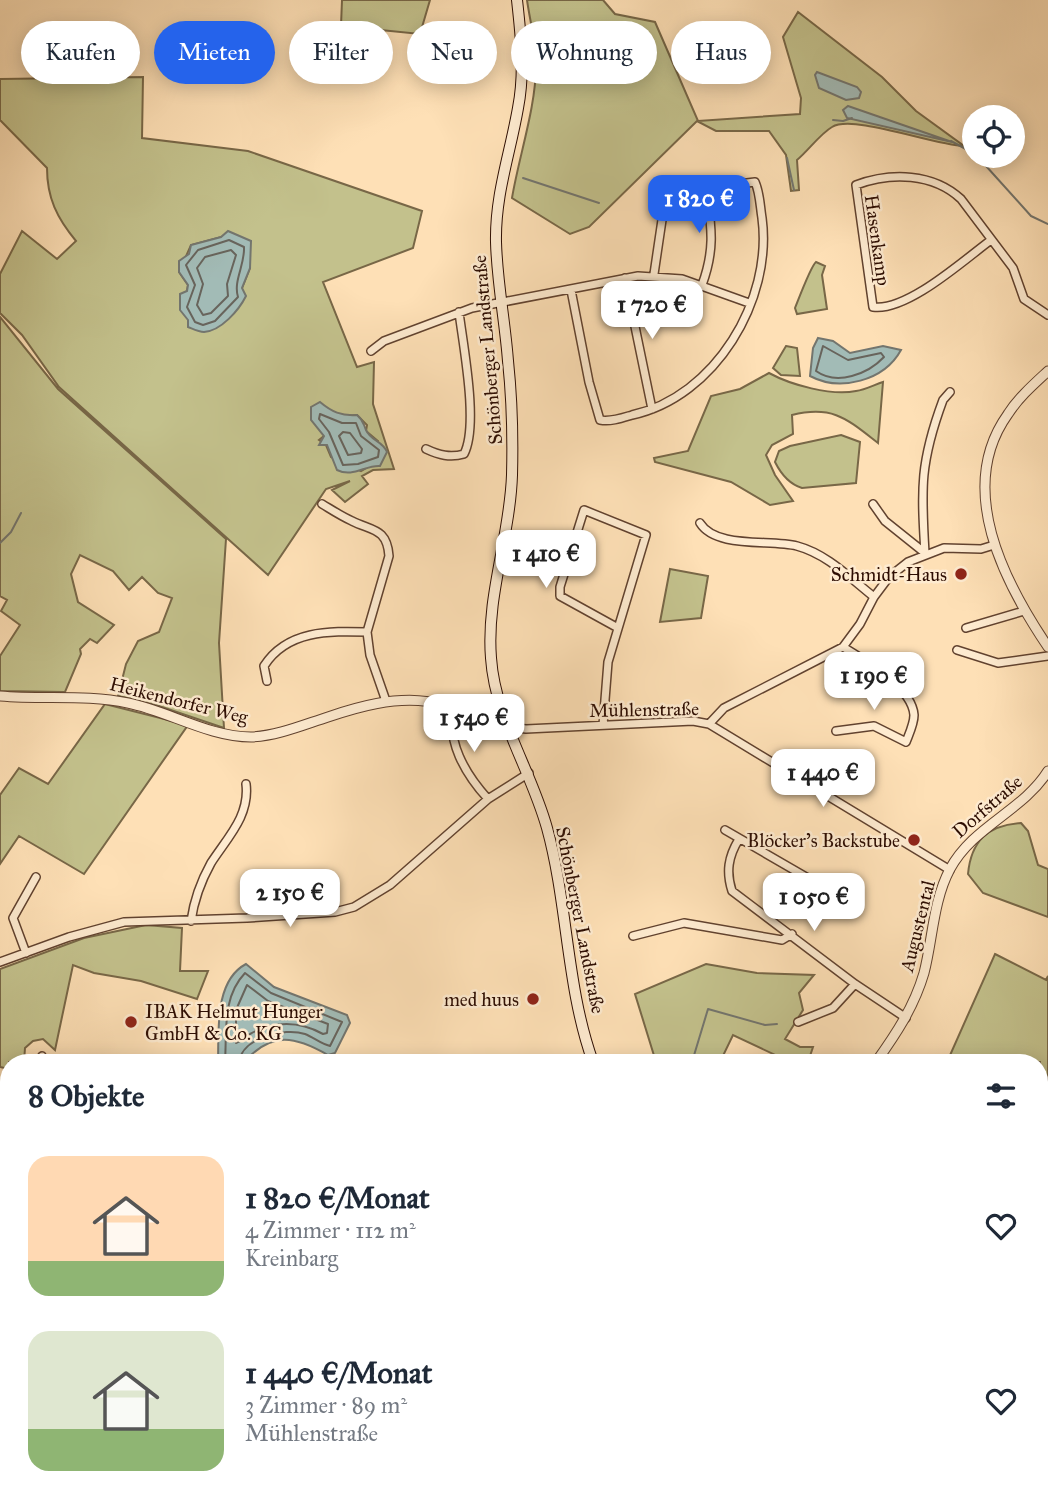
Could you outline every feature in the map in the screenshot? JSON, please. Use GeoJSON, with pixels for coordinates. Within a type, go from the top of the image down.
{"type":"FeatureCollection","features":[{"type":"Feature","properties":{"kind":"main road","name":"Schönberger Landstraße"},"geometry":{"type":"LineString","coordinates":[[517,0],[522,61],[519,107],[497,205],[496,242],[509,363],[512,480],[506,543],[494,594],[490,636],[492,673],[507,726],[528,773],[548,830],[572,975],[591,1054]]}},
{"type":"Feature","properties":{"kind":"street","name":"Hasenkamp"},"geometry":{"type":"LineString","coordinates":[[991,240],[925,288],[893,304],[873,307],[856,185],[903,177],[937,184],[961,199],[1013,268],[1024,299],[1048,315]]}},
{"type":"Feature","properties":{"kind":"street"},"geometry":{"type":"LineString","coordinates":[[571,290],[597,415],[606,421],[652,409],[684,391],[711,369],[733,339],[764,264],[766,244],[755,182],[748,180],[666,193],[654,274]]}},
{"type":"Feature","properties":{"kind":"street"},"geometry":{"type":"LineString","coordinates":[[702,285],[711,261],[713,239],[706,186]]}},
{"type":"Feature","properties":{"kind":"street"},"geometry":{"type":"LineString","coordinates":[[371,351],[384,341],[459,312],[654,274],[702,285],[749,303]]}},
{"type":"Feature","properties":{"kind":"street"},"geometry":{"type":"LineString","coordinates":[[625,278],[652,409]]}},
{"type":"Feature","properties":{"kind":"street"},"geometry":{"type":"LineString","coordinates":[[426,449],[439,455],[457,456],[464,454],[468,444],[469,390],[459,312]]}},
{"type":"Feature","properties":{"kind":"street"},"geometry":{"type":"LineString","coordinates":[[1048,371],[1008,414],[992,449],[985,500],[994,545],[1024,611],[1048,647]]}},
{"type":"Feature","properties":{"kind":"street"},"geometry":{"type":"LineString","coordinates":[[925,553],[921,493],[923,462],[943,400],[950,392]]}},
{"type":"Feature","properties":{"kind":"street"},"geometry":{"type":"LineString","coordinates":[[322,504],[352,522],[377,528],[388,545],[389,556],[367,632],[370,655],[386,701]]}},
{"type":"Feature","properties":{"kind":"street"},"geometry":{"type":"LineString","coordinates":[[873,504],[885,521],[925,553]]}},
{"type":"Feature","properties":{"kind":"street"},"geometry":{"type":"LineString","coordinates":[[603,725],[608,662],[646,536],[584,510],[560,596],[618,628]]}},
{"type":"Feature","properties":{"kind":"street"},"geometry":{"type":"LineString","coordinates":[[700,523],[726,541],[775,543],[814,553],[874,597]]}},
{"type":"Feature","properties":{"kind":"street"},"geometry":{"type":"LineString","coordinates":[[709,724],[724,708],[843,647],[889,577],[925,553],[944,548],[981,549],[994,545]]}},
{"type":"Feature","properties":{"kind":"street"},"geometry":{"type":"LineString","coordinates":[[966,628],[1024,611]]}},
{"type":"Feature","properties":{"kind":"street"},"geometry":{"type":"LineString","coordinates":[[267,681],[264,666],[271,655],[300,637],[330,631],[367,632]]}},
{"type":"Feature","properties":{"kind":"street"},"geometry":{"type":"LineString","coordinates":[[836,731],[874,726],[906,742],[914,719],[908,701],[886,675],[843,647]]}},
{"type":"Feature","properties":{"kind":"street"},"geometry":{"type":"LineString","coordinates":[[957,650],[998,663],[1048,656]]}},
{"type":"Feature","properties":{"kind":"street","name":"Heikendorfer Weg"},"geometry":{"type":"LineString","coordinates":[[0,696],[89,698],[127,702],[228,734],[248,737],[269,735],[386,701],[411,698],[456,706],[507,726]]}},
{"type":"Feature","properties":{"kind":"street"},"geometry":{"type":"LineString","coordinates":[[456,706],[452,724],[459,754],[469,775],[488,799]]}},
{"type":"Feature","properties":{"kind":"street","name":"Mühlenstraße"},"geometry":{"type":"LineString","coordinates":[[507,726],[526,729],[694,721],[709,724],[950,870]]}},
{"type":"Feature","properties":{"kind":"street","name":"Dorfstraße"},"geometry":{"type":"LineString","coordinates":[[950,870],[968,843],[1032,792],[1048,771]]}},
{"type":"Feature","properties":{"kind":"street"},"geometry":{"type":"LineString","coordinates":[[0,962],[79,933],[124,922],[147,919],[191,921],[335,912],[365,902],[390,885],[488,799],[528,773]]}},
{"type":"Feature","properties":{"kind":"street"},"geometry":{"type":"LineString","coordinates":[[191,921],[204,877],[241,817],[248,799],[246,784]]}},
{"type":"Feature","properties":{"kind":"street"},"geometry":{"type":"LineString","coordinates":[[725,830],[820,885]]}},
{"type":"Feature","properties":{"kind":"street"},"geometry":{"type":"LineString","coordinates":[[739,839],[733,849],[728,870],[732,891],[855,984],[906,1018]]}},
{"type":"Feature","properties":{"kind":"street","name":"Augustental"},"geometry":{"type":"LineString","coordinates":[[881,1054],[906,1018],[924,971],[936,909],[950,870]]}},
{"type":"Feature","properties":{"kind":"street"},"geometry":{"type":"LineString","coordinates":[[26,953],[13,918],[36,877]]}},
{"type":"Feature","properties":{"kind":"street"},"geometry":{"type":"LineString","coordinates":[[633,936],[684,923],[782,940],[792,934]]}},
{"type":"Feature","properties":{"kind":"street"},"geometry":{"type":"LineString","coordinates":[[798,1022],[833,1008],[855,984]]}},
{"type":"Feature","properties":{"kind":"shaded area"},"geometry":{"type":"Polygon","coordinates":[[[342,0],[430,0],[424,21],[407,21],[407,33],[393,31],[393,21],[341,21],[342,0]]]}},
{"type":"Feature","properties":{"kind":"shaded area"},"geometry":{"type":"Polygon","coordinates":[[[527,0],[603,0],[615,14],[650,21],[530,21],[527,0]]]}},
{"type":"Feature","properties":{"kind":"shaded area"},"geometry":{"type":"Polygon","coordinates":[[[798,12],[882,77],[916,111],[962,146],[875,127],[842,124],[828,130],[797,160],[799,190],[791,191],[786,155],[769,131],[716,131],[697,121],[589,227],[570,234],[512,198],[535,84],[657,84],[657,27],[671,59],[671,84],[682,84],[698,121],[800,114],[801,98],[783,37],[798,12]]]}},
{"type":"Feature","properties":{"kind":"shaded area"},"geometry":{"type":"Polygon","coordinates":[[[140,77],[143,77],[142,138],[248,151],[422,211],[413,248],[323,282],[357,367],[374,362],[373,404],[394,469],[373,470],[362,476],[368,484],[345,502],[332,490],[350,481],[326,489],[268,575],[59,387],[22,335],[0,313],[0,274],[22,231],[57,259],[76,241],[54,207],[47,168],[0,120],[0,79],[21,79],[21,84],[140,84],[140,77]],[[221,237],[191,245],[179,272],[188,285],[187,291],[180,295],[242,288],[250,268],[221,237]],[[331,412],[324,436],[319,440],[326,445],[331,457],[361,471],[371,465],[378,441],[366,431],[367,425],[357,415],[344,416],[331,412]]]}},
{"type":"Feature","properties":{"kind":"shaded area"},"geometry":{"type":"Polygon","coordinates":[[[816,262],[825,266],[822,275],[827,309],[797,314],[795,308],[816,262]]]}},
{"type":"Feature","properties":{"kind":"shaded area"},"geometry":{"type":"Polygon","coordinates":[[[0,317],[58,389],[226,539],[219,643],[224,728],[156,705],[118,696],[126,664],[138,641],[159,632],[172,598],[158,593],[142,577],[129,590],[113,571],[80,555],[71,574],[78,602],[114,625],[97,643],[90,639],[80,649],[81,654],[65,692],[0,691],[0,656],[20,625],[1,611],[7,600],[0,596],[0,317]]]}},
{"type":"Feature","properties":{"kind":"shaded area"},"geometry":{"type":"Polygon","coordinates":[[[786,346],[797,348],[800,376],[781,375],[773,368],[786,346]]]}},
{"type":"Feature","properties":{"kind":"shaded area"},"geometry":{"type":"Polygon","coordinates":[[[769,373],[788,382],[835,392],[859,390],[883,382],[878,443],[839,416],[818,412],[792,415],[793,434],[772,445],[766,455],[775,475],[793,501],[770,505],[731,482],[655,462],[654,458],[688,451],[711,396],[740,389],[769,373]]]}},
{"type":"Feature","properties":{"kind":"shaded area"},"geometry":{"type":"Polygon","coordinates":[[[841,435],[860,442],[856,483],[802,488],[786,478],[775,462],[779,451],[790,446],[841,435]]]}},
{"type":"Feature","properties":{"kind":"shaded area"},"geometry":{"type":"Polygon","coordinates":[[[670,569],[708,576],[701,618],[660,622],[670,569]]]}},
{"type":"Feature","properties":{"kind":"shaded area"},"geometry":{"type":"Polygon","coordinates":[[[105,704],[188,725],[84,874],[19,836],[0,864],[0,795],[19,768],[48,784],[105,704]]]}},
{"type":"Feature","properties":{"kind":"shaded area"},"geometry":{"type":"Polygon","coordinates":[[[1021,823],[1028,831],[1038,865],[1048,869],[1048,917],[983,893],[968,874],[973,852],[983,837],[999,827],[1021,823]]]}},
{"type":"Feature","properties":{"kind":"shaded area"},"geometry":{"type":"Polygon","coordinates":[[[146,925],[182,928],[180,971],[208,971],[197,999],[141,981],[94,973],[73,965],[55,1050],[43,1039],[33,1041],[25,1048],[25,1054],[0,1054],[0,969],[84,938],[146,925]]]}},
{"type":"Feature","properties":{"kind":"shaded area"},"geometry":{"type":"Polygon","coordinates":[[[995,954],[1046,980],[1048,976],[1048,1054],[951,1054],[995,954]]]}},
{"type":"Feature","properties":{"kind":"shaded area"},"geometry":{"type":"Polygon","coordinates":[[[706,964],[757,973],[814,975],[799,993],[803,1010],[785,1039],[800,1047],[813,1047],[811,1054],[773,1054],[733,1035],[724,1054],[654,1054],[635,994],[706,964]]]}},
{"type":"Feature","properties":{"kind":"water"},"geometry":{"type":"Polygon","coordinates":[[[817,72],[857,87],[861,92],[859,98],[846,100],[819,88],[815,75],[817,72]]]}},
{"type":"Feature","properties":{"kind":"water"},"geometry":{"type":"Polygon","coordinates":[[[848,106],[952,142],[847,118],[843,110],[848,106]]]}},
{"type":"Feature","properties":{"kind":"water"},"geometry":{"type":"Polygon","coordinates":[[[228,231],[251,241],[250,268],[242,288],[246,296],[223,324],[210,331],[198,331],[188,327],[188,320],[180,310],[180,294],[187,291],[188,285],[179,272],[179,261],[189,254],[191,245],[221,237],[228,231]]]}},
{"type":"Feature","properties":{"kind":"water"},"geometry":{"type":"Polygon","coordinates":[[[818,338],[833,341],[850,353],[883,346],[901,350],[893,361],[873,376],[860,381],[834,383],[810,376],[813,348],[818,338]]]}},
{"type":"Feature","properties":{"kind":"water"},"geometry":{"type":"Polygon","coordinates":[[[320,402],[337,413],[359,417],[368,434],[383,445],[387,452],[380,466],[348,473],[337,470],[327,445],[319,445],[324,436],[311,420],[311,407],[320,402]]]}},
{"type":"Feature","properties":{"kind":"water"},"geometry":{"type":"Polygon","coordinates":[[[246,964],[274,987],[347,1015],[350,1023],[335,1053],[326,1054],[305,1044],[284,1040],[264,1045],[252,1054],[218,1054],[223,994],[236,972],[246,964]]]}},
{"type":"Feature","properties":{"kind":"waterway"},"geometry":{"type":"LineString","coordinates":[[833,120],[852,118]]}},
{"type":"Feature","properties":{"kind":"waterway"},"geometry":{"type":"LineString","coordinates":[[951,141],[962,147]]}},
{"type":"Feature","properties":{"kind":"waterway"},"geometry":{"type":"LineString","coordinates":[[787,158],[794,190]]}},
{"type":"Feature","properties":{"kind":"waterway"},"geometry":{"type":"LineString","coordinates":[[988,168],[1031,216],[1048,224]]}},
{"type":"Feature","properties":{"kind":"waterway"},"geometry":{"type":"LineString","coordinates":[[523,178],[599,203]]}},
{"type":"Feature","properties":{"kind":"waterway"},"geometry":{"type":"LineString","coordinates":[[0,543],[11,532],[21,513]]}},
{"type":"Feature","properties":{"kind":"waterway"},"geometry":{"type":"LineString","coordinates":[[694,1054],[708,1009],[765,1025],[777,1024]]}},
{"type":"Feature","properties":{"kind":"place","name":"Schmidt-Haus"},"geometry":{"type":"Point","coordinates":[961,574]}},
{"type":"Feature","properties":{"kind":"place","name":"Blöcker's Backstube"},"geometry":{"type":"Point","coordinates":[914,840]}},
{"type":"Feature","properties":{"kind":"place","name":"med huus"},"geometry":{"type":"Point","coordinates":[533,999]}},
{"type":"Feature","properties":{"kind":"place","name":"IBAK Helmut Hunger GmbH & Co. KG"},"geometry":{"type":"Point","coordinates":[131,1022]}}]}
